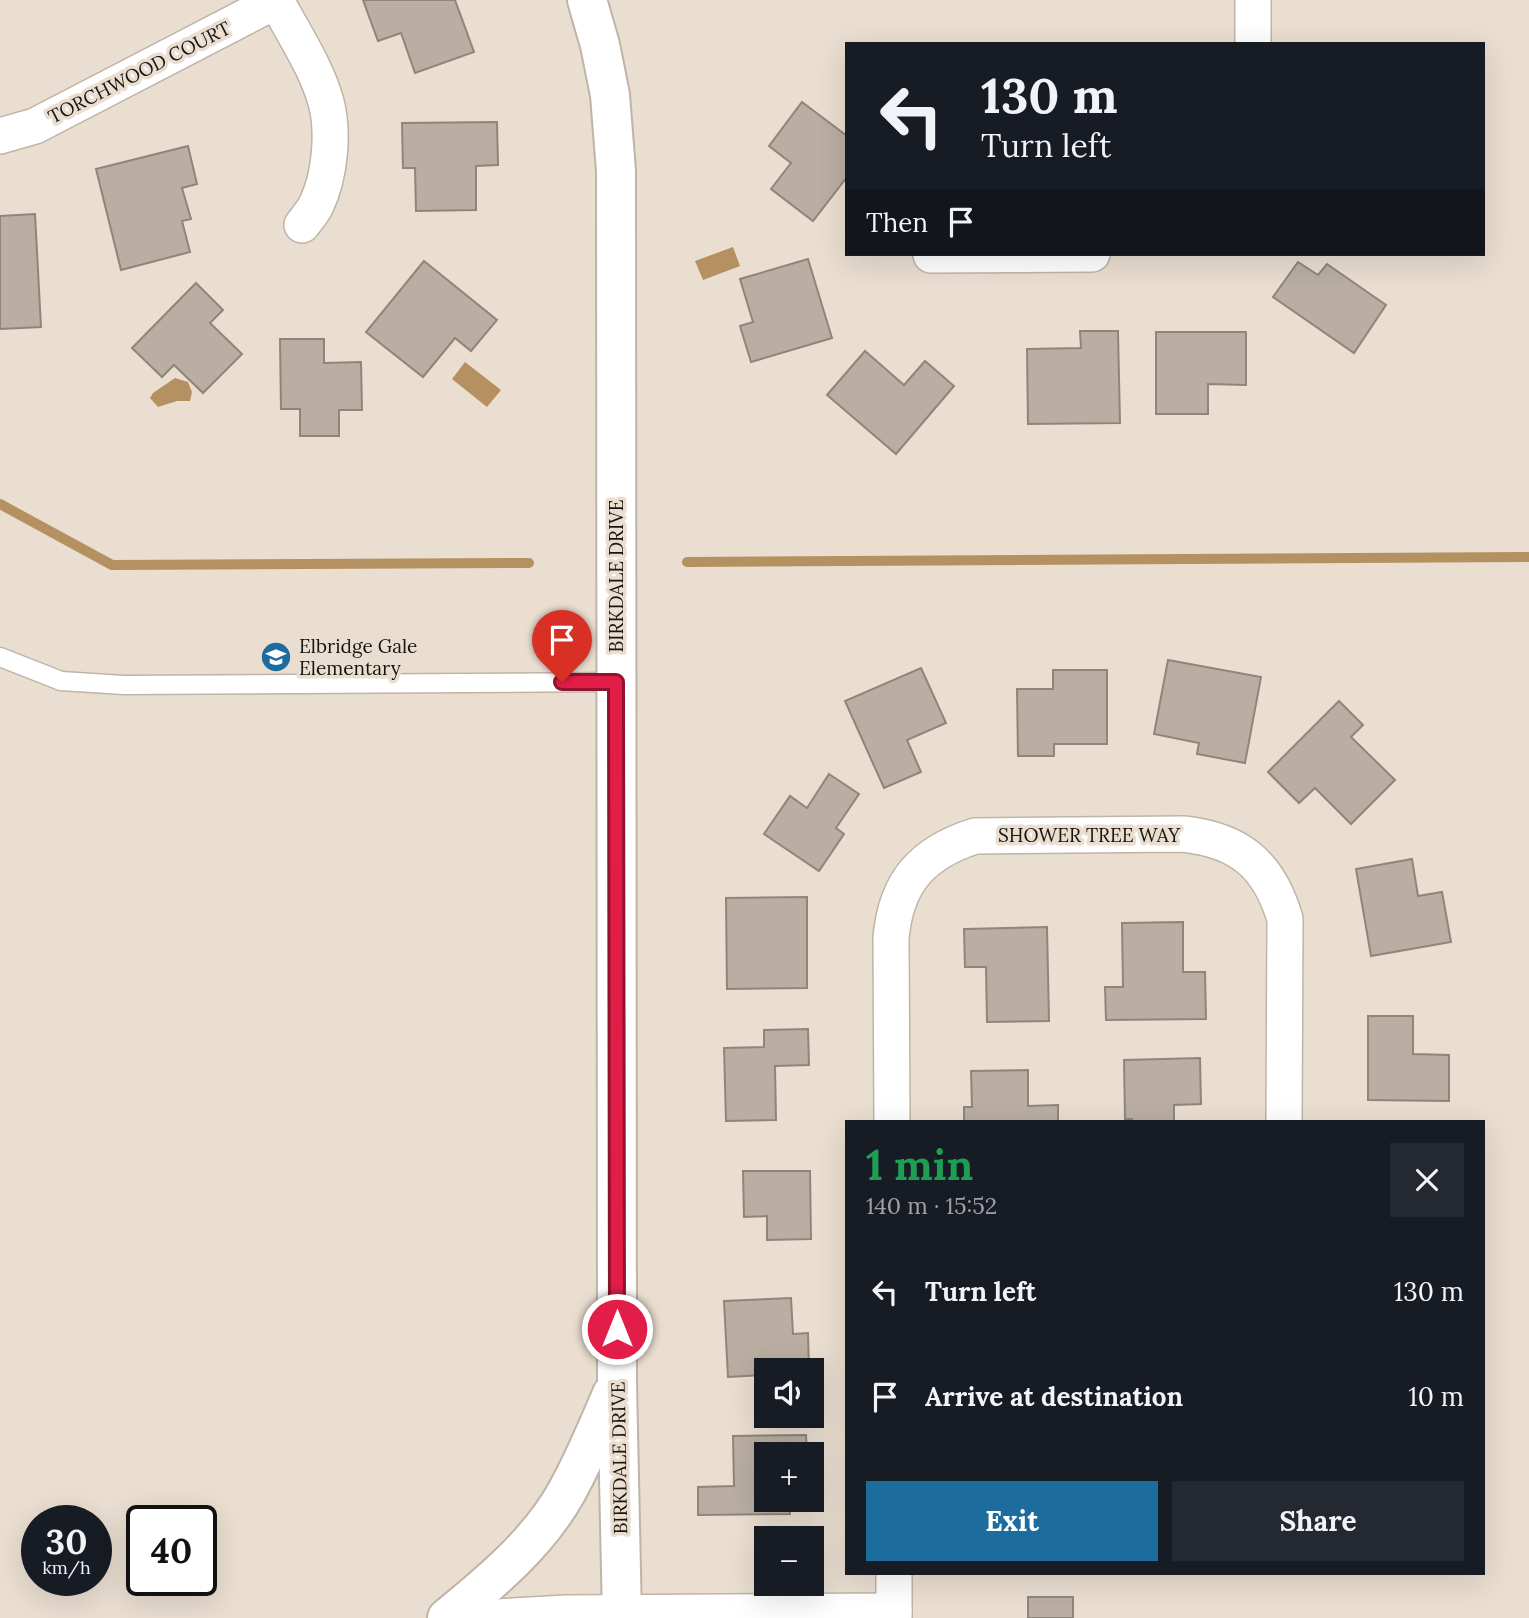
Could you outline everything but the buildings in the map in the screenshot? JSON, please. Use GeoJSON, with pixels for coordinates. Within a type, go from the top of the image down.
{"type":"FeatureCollection","features":[{"type":"Feature","properties":{"kind":"street"},"geometry":{"type":"LineString","coordinates":[[276,0],[327,104],[329,154],[324,184],[317,205],[302,225]]}},
{"type":"Feature","properties":{"kind":"street","name":"TORCHWOOD COURT"},"geometry":{"type":"LineString","coordinates":[[0,136],[35,125],[276,0]]}},
{"type":"Feature","properties":{"kind":"street","name":"BIRKDALE DRIVE"},"geometry":{"type":"LineString","coordinates":[[587,0],[610,95],[616,172],[617,1383],[622,1615]]}},
{"type":"Feature","properties":{"kind":"street"},"geometry":{"type":"LineString","coordinates":[[1253,0],[1253,42]]}},
{"type":"Feature","properties":{"kind":"street","name":"SHOWER TREE WAY"},"geometry":{"type":"LineString","coordinates":[[892,1120],[891,938],[893,916],[901,892],[914,872],[932,855],[953,843],[975,836],[1183,834],[1206,836],[1229,844],[1250,857],[1266,874],[1278,895],[1285,919],[1284,1120]]}},
{"type":"Feature","properties":{"kind":"street"},"geometry":{"type":"LineString","coordinates":[[447,1618],[490,1582],[535,1535],[565,1494],[592,1442],[617,1383]]}},
{"type":"Feature","properties":{"kind":"street"},"geometry":{"type":"LineString","coordinates":[[480,1618],[506,1615],[894,1615],[894,1575]]}},
{"type":"Feature","properties":{"kind":"lane"},"geometry":{"type":"LineString","coordinates":[[0,657],[61,681],[124,685],[616,682]]}},
{"type":"Feature","properties":{"kind":"shaded area"},"geometry":{"type":"Polygon","coordinates":[[[733,247],[740,266],[703,280],[695,261],[733,247]]]}},
{"type":"Feature","properties":{"kind":"shaded area"},"geometry":{"type":"Polygon","coordinates":[[[465,362],[501,390],[487,407],[452,379],[465,362]]]}},
{"type":"Feature","properties":{"kind":"shaded area"},"geometry":{"type":"Polygon","coordinates":[[[175,378],[188,382],[192,392],[190,401],[177,401],[158,407],[150,398],[175,378]]]}},
{"type":"Feature","properties":{"kind":"waterway"},"geometry":{"type":"LineString","coordinates":[[0,504],[112,565],[529,563]]}},
{"type":"Feature","properties":{"kind":"waterway"},"geometry":{"type":"LineString","coordinates":[[687,562],[1529,557]]}},
{"type":"Feature","properties":{"kind":"place","name":"Elbridge Gale Elementary"},"geometry":{"type":"Point","coordinates":[276,657]}},
{"type":"Feature","properties":{"kind":"route"},"geometry":{"type":"LineString","coordinates":[[562,682],[616,682],[617,1329]]}}]}
